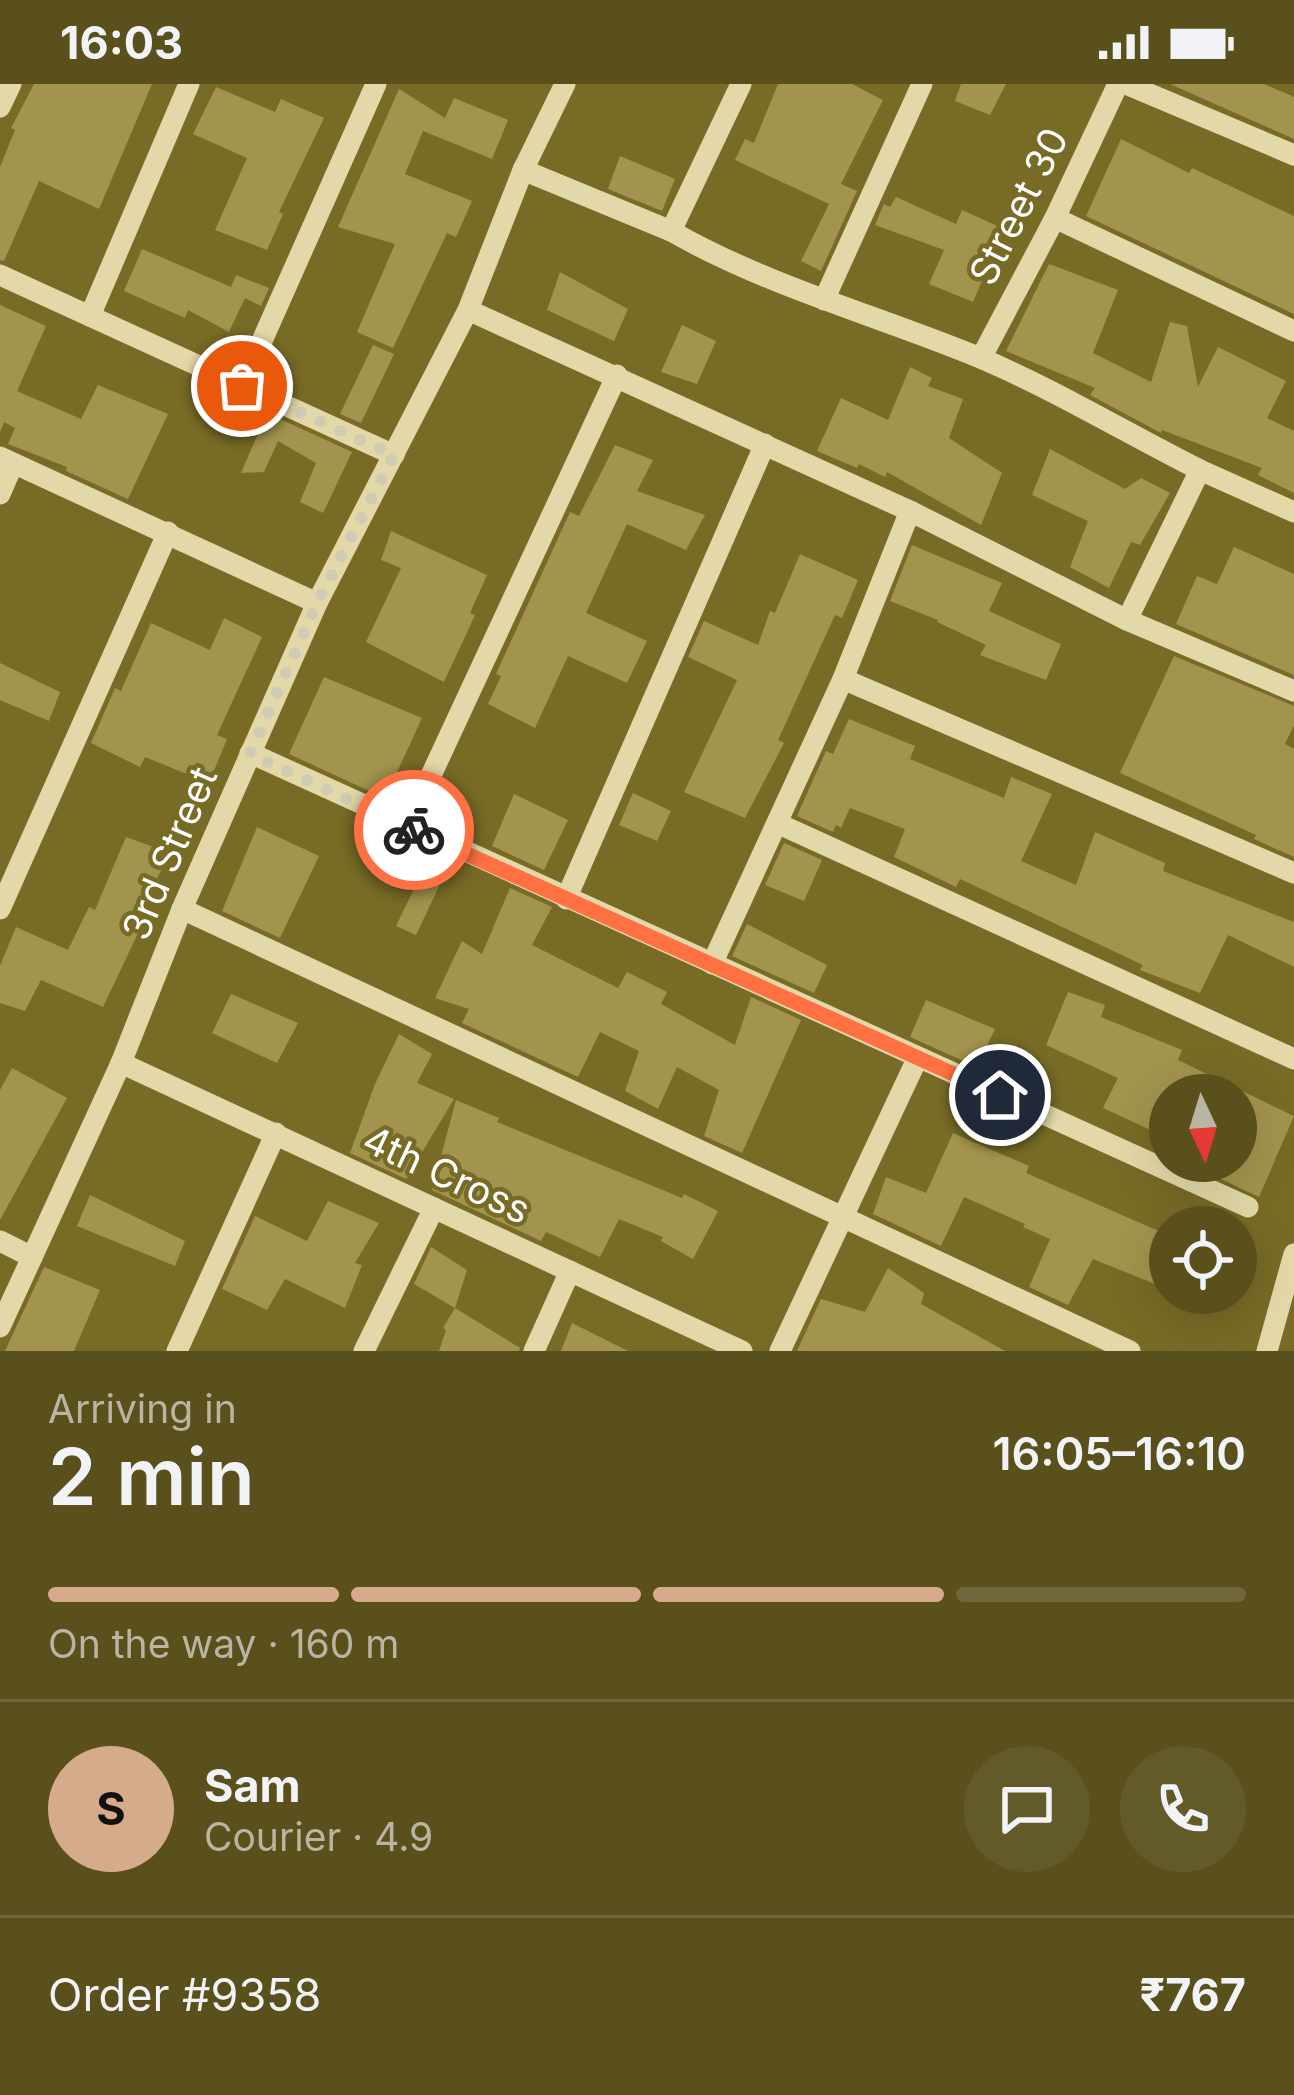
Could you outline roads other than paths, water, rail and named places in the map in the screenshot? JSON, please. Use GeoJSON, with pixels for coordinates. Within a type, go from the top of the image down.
{"type":"FeatureCollection","features":[{"type":"Feature","properties":{"kind":"street"},"geometry":{"type":"LineString","coordinates":[[0,107],[10,84]]}},
{"type":"Feature","properties":{"kind":"street"},"geometry":{"type":"LineString","coordinates":[[90,316],[189,84]]}},
{"type":"Feature","properties":{"kind":"street"},"geometry":{"type":"LineString","coordinates":[[242,386],[376,84]]}},
{"type":"Feature","properties":{"kind":"street","name":"3rd Street"},"geometry":{"type":"LineString","coordinates":[[0,1328],[121,1063],[182,909],[317,603],[468,310],[523,170],[565,84]]}},
{"type":"Feature","properties":{"kind":"street"},"geometry":{"type":"LineString","coordinates":[[671,231],[741,84]]}},
{"type":"Feature","properties":{"kind":"street"},"geometry":{"type":"LineString","coordinates":[[824,300],[922,84]]}},
{"type":"Feature","properties":{"kind":"street"},"geometry":{"type":"LineString","coordinates":[[1122,84],[1294,155]]}},
{"type":"Feature","properties":{"kind":"street","name":"Street 30"},"geometry":{"type":"LineString","coordinates":[[981,358],[1122,84]]}},
{"type":"Feature","properties":{"kind":"street"},"geometry":{"type":"LineString","coordinates":[[523,170],[824,300],[981,358],[1199,470],[1294,512]]}},
{"type":"Feature","properties":{"kind":"street"},"geometry":{"type":"LineString","coordinates":[[1055,218],[1294,331]]}},
{"type":"Feature","properties":{"kind":"street"},"geometry":{"type":"LineString","coordinates":[[0,275],[394,455]]}},
{"type":"Feature","properties":{"kind":"street"},"geometry":{"type":"LineString","coordinates":[[468,310],[910,511],[1127,620],[1294,691]]}},
{"type":"Feature","properties":{"kind":"street"},"geometry":{"type":"LineString","coordinates":[[407,827],[617,375]]}},
{"type":"Feature","properties":{"kind":"street"},"geometry":{"type":"LineString","coordinates":[[566,899],[765,444]]}},
{"type":"Feature","properties":{"kind":"street"},"geometry":{"type":"LineString","coordinates":[[0,494],[7,460],[317,603]]}},
{"type":"Feature","properties":{"kind":"street"},"geometry":{"type":"LineString","coordinates":[[1127,620],[1199,470]]}},
{"type":"Feature","properties":{"kind":"street"},"geometry":{"type":"LineString","coordinates":[[712,964],[843,679],[910,511]]}},
{"type":"Feature","properties":{"kind":"street"},"geometry":{"type":"LineString","coordinates":[[0,909],[168,532]]}},
{"type":"Feature","properties":{"kind":"street"},"geometry":{"type":"LineString","coordinates":[[843,679],[1294,872]]}},
{"type":"Feature","properties":{"kind":"street"},"geometry":{"type":"LineString","coordinates":[[250,754],[1245,1206]]}},
{"type":"Feature","properties":{"kind":"street"},"geometry":{"type":"LineString","coordinates":[[779,824],[1294,1059]]}},
{"type":"Feature","properties":{"kind":"street"},"geometry":{"type":"LineString","coordinates":[[182,909],[1130,1351]]}},
{"type":"Feature","properties":{"kind":"street"},"geometry":{"type":"LineString","coordinates":[[780,1351],[918,1057]]}},
{"type":"Feature","properties":{"kind":"street","name":"4th Cross"},"geometry":{"type":"LineString","coordinates":[[121,1063],[728,1348]]}},
{"type":"Feature","properties":{"kind":"street"},"geometry":{"type":"LineString","coordinates":[[177,1351],[276,1133]]}},
{"type":"Feature","properties":{"kind":"street"},"geometry":{"type":"LineString","coordinates":[[364,1351],[434,1208]]}},
{"type":"Feature","properties":{"kind":"street"},"geometry":{"type":"LineString","coordinates":[[0,1241],[32,1257]]}},
{"type":"Feature","properties":{"kind":"street"},"geometry":{"type":"LineString","coordinates":[[1267,1351],[1294,1254]]}},
{"type":"Feature","properties":{"kind":"street"},"geometry":{"type":"LineString","coordinates":[[534,1351],[571,1271]]}}]}
